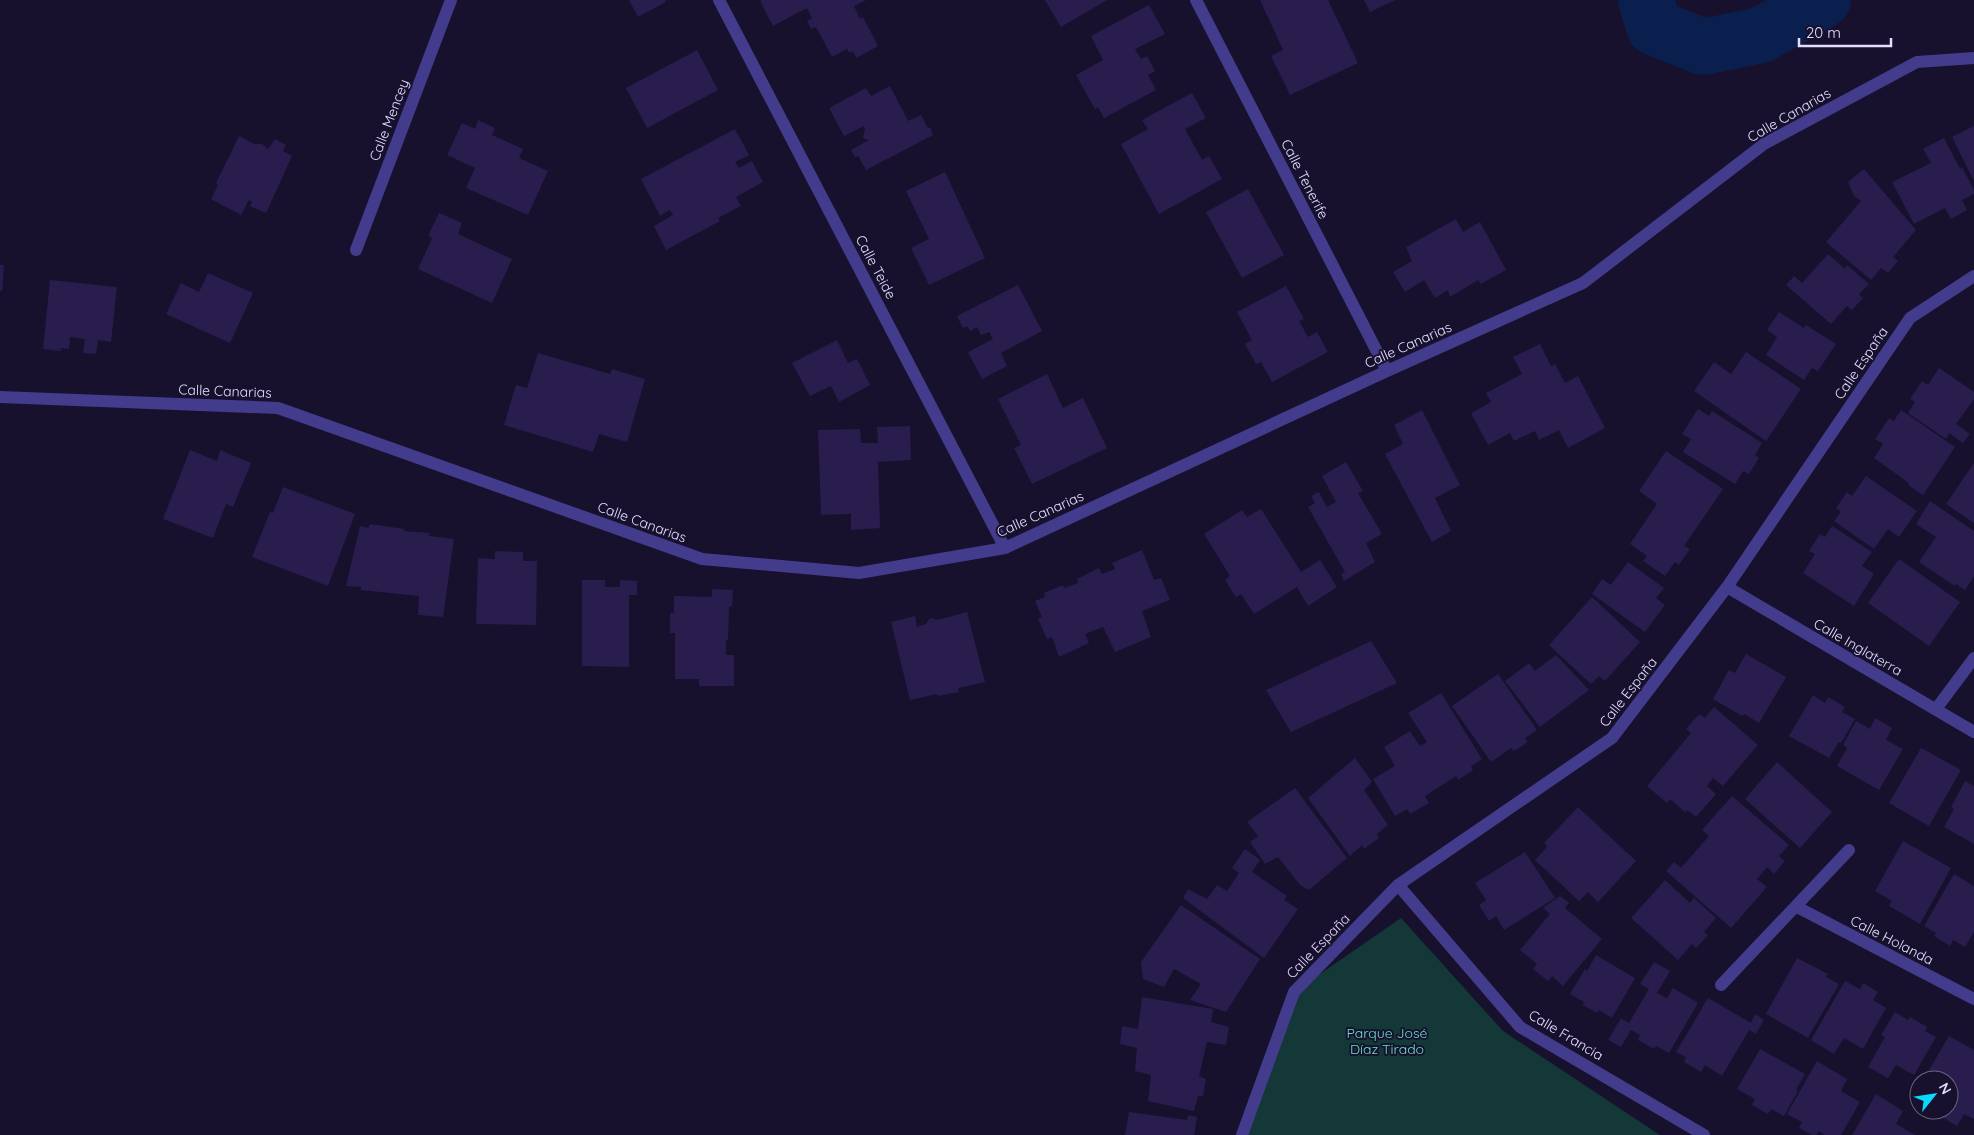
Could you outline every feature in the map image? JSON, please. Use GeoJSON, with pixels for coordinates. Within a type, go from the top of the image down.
{"type":"FeatureCollection","features":[{"type":"Feature","properties":{"kind":"street","name":"Calle Mencey"},"geometry":{"type":"LineString","coordinates":[[356,250],[451,0]]}},
{"type":"Feature","properties":{"kind":"street","name":"Calle Teide"},"geometry":{"type":"LineString","coordinates":[[720,0],[1005,548]]}},
{"type":"Feature","properties":{"kind":"street","name":"Calle Tenerife"},"geometry":{"type":"LineString","coordinates":[[1196,0],[1387,371]]}},
{"type":"Feature","properties":{"kind":"street","name":"Calle Canarias"},"geometry":{"type":"LineString","coordinates":[[0,397],[278,408],[702,559],[859,573],[1005,548],[1387,371],[1584,283],[1764,144],[1917,62],[1974,58]]}},
{"type":"Feature","properties":{"kind":"street","name":"Calle España"},"geometry":{"type":"LineString","coordinates":[[1242,1135],[1294,992],[1398,885],[1612,738],[1727,587],[1910,318],[1974,276]]}},
{"type":"Feature","properties":{"kind":"street","name":"Calle Inglaterra"},"geometry":{"type":"LineString","coordinates":[[1727,587],[1974,732]]}},
{"type":"Feature","properties":{"kind":"street"},"geometry":{"type":"LineString","coordinates":[[1936,710],[1974,658]]}},
{"type":"Feature","properties":{"kind":"street"},"geometry":{"type":"LineString","coordinates":[[1721,985],[1849,850]]}},
{"type":"Feature","properties":{"kind":"street","name":"Calle Francia"},"geometry":{"type":"LineString","coordinates":[[1398,885],[1520,1027],[1704,1135]]}},
{"type":"Feature","properties":{"kind":"street","name":"Calle Holanda"},"geometry":{"type":"LineString","coordinates":[[1797,907],[1974,999]]}},
{"type":"Feature","properties":{"kind":"green space","name":"Parque José Díaz Tirado"},"geometry":{"type":"Polygon","coordinates":[[[1401,918],[1503,1031],[1660,1135],[1242,1135],[1294,992],[1401,918]]]}},
{"type":"Feature","properties":{"kind":"building"},"geometry":{"type":"Polygon","coordinates":[[[629,0],[665,0],[666,2],[638,17],[629,0]]]}},
{"type":"Feature","properties":{"kind":"building"},"geometry":{"type":"Polygon","coordinates":[[[866,0],[854,6],[860,19],[863,17],[878,46],[856,58],[853,51],[850,53],[847,49],[832,57],[816,27],[811,29],[807,21],[812,18],[807,8],[773,26],[760,1],[866,0]]]}},
{"type":"Feature","properties":{"kind":"building"},"geometry":{"type":"Polygon","coordinates":[[[1045,0],[1107,0],[1061,27],[1045,0]]]}},
{"type":"Feature","properties":{"kind":"building"},"geometry":{"type":"Polygon","coordinates":[[[1260,0],[1328,0],[1358,63],[1290,95],[1271,56],[1283,50],[1260,0]]]}},
{"type":"Feature","properties":{"kind":"building"},"geometry":{"type":"Polygon","coordinates":[[[1364,0],[1395,0],[1370,12],[1364,0]]]}},
{"type":"Feature","properties":{"kind":"building"},"geometry":{"type":"Polygon","coordinates":[[[1149,5],[1165,34],[1135,49],[1141,59],[1147,56],[1155,71],[1148,75],[1156,90],[1104,118],[1098,107],[1095,109],[1076,75],[1103,60],[1091,36],[1149,5]]]}},
{"type":"Feature","properties":{"kind":"building"},"geometry":{"type":"Polygon","coordinates":[[[697,50],[718,90],[647,128],[626,88],[697,50]]]}},
{"type":"Feature","properties":{"kind":"building"},"geometry":{"type":"Polygon","coordinates":[[[890,86],[908,121],[921,115],[928,128],[930,127],[933,135],[866,170],[858,156],[855,157],[851,150],[869,140],[863,138],[864,126],[844,136],[829,108],[866,88],[871,96],[890,86]]]}},
{"type":"Feature","properties":{"kind":"building"},"geometry":{"type":"Polygon","coordinates":[[[1192,93],[1206,118],[1185,129],[1202,160],[1209,156],[1222,179],[1159,214],[1121,144],[1148,129],[1142,120],[1192,93]]]}},
{"type":"Feature","properties":{"kind":"building"},"geometry":{"type":"Polygon","coordinates":[[[478,120],[495,128],[492,135],[523,149],[519,158],[548,171],[528,215],[466,188],[475,168],[447,155],[462,123],[475,129],[478,120]]]}},
{"type":"Feature","properties":{"kind":"building"},"geometry":{"type":"Polygon","coordinates":[[[1974,126],[1974,181],[1952,137],[1974,126]]]}},
{"type":"Feature","properties":{"kind":"building"},"geometry":{"type":"Polygon","coordinates":[[[735,129],[749,155],[735,162],[739,168],[752,161],[763,182],[736,197],[741,206],[718,218],[720,221],[666,250],[654,226],[673,215],[670,210],[660,216],[641,179],[735,129]]]}},
{"type":"Feature","properties":{"kind":"building"},"geometry":{"type":"Polygon","coordinates":[[[239,136],[254,144],[262,144],[268,149],[275,139],[286,145],[283,151],[292,156],[266,213],[250,206],[252,202],[249,200],[241,215],[211,199],[218,185],[216,183],[239,136]]]}},
{"type":"Feature","properties":{"kind":"building"},"geometry":{"type":"Polygon","coordinates":[[[1944,138],[1960,169],[1962,167],[1974,190],[1974,194],[1962,200],[1967,210],[1951,219],[1945,208],[1914,224],[1892,182],[1931,163],[1923,149],[1944,138]]]}},
{"type":"Feature","properties":{"kind":"building"},"geometry":{"type":"Polygon","coordinates":[[[1864,169],[1916,230],[1893,257],[1898,261],[1888,273],[1881,268],[1871,280],[1826,242],[1861,201],[1854,196],[1848,182],[1864,169]]]}},
{"type":"Feature","properties":{"kind":"building"},"geometry":{"type":"Polygon","coordinates":[[[945,172],[985,258],[929,285],[911,248],[929,239],[906,191],[945,172]]]}},
{"type":"Feature","properties":{"kind":"building"},"geometry":{"type":"Polygon","coordinates":[[[1248,189],[1284,255],[1242,278],[1206,212],[1248,189]]]}},
{"type":"Feature","properties":{"kind":"building"},"geometry":{"type":"Polygon","coordinates":[[[439,213],[462,223],[458,234],[512,259],[492,303],[418,269],[432,238],[428,236],[439,213]]]}},
{"type":"Feature","properties":{"kind":"building"},"geometry":{"type":"Polygon","coordinates":[[[1456,219],[1463,232],[1480,222],[1506,270],[1481,284],[1478,280],[1450,297],[1448,290],[1435,298],[1424,280],[1405,292],[1393,272],[1412,261],[1406,247],[1456,219]]]}},
{"type":"Feature","properties":{"kind":"building"},"geometry":{"type":"Polygon","coordinates":[[[1828,254],[1845,269],[1847,265],[1869,284],[1859,294],[1863,298],[1852,310],[1847,306],[1831,324],[1786,285],[1794,276],[1802,283],[1828,254]]]}},
{"type":"Feature","properties":{"kind":"building"},"geometry":{"type":"Polygon","coordinates":[[[0,265],[4,265],[2,291],[0,291],[0,265]]]}},
{"type":"Feature","properties":{"kind":"building"},"geometry":{"type":"Polygon","coordinates":[[[208,273],[253,293],[230,343],[166,314],[181,283],[199,292],[208,273]]]}},
{"type":"Feature","properties":{"kind":"building"},"geometry":{"type":"Polygon","coordinates":[[[50,280],[117,287],[111,342],[98,340],[96,354],[83,353],[85,339],[70,337],[69,349],[61,348],[61,351],[43,349],[50,280]]]}},
{"type":"Feature","properties":{"kind":"building"},"geometry":{"type":"Polygon","coordinates":[[[1018,285],[1042,331],[1001,353],[1007,366],[982,379],[968,352],[993,339],[989,332],[981,335],[977,327],[970,331],[967,326],[963,328],[957,316],[1018,285]]]}},
{"type":"Feature","properties":{"kind":"building"},"geometry":{"type":"Polygon","coordinates":[[[1286,286],[1304,319],[1299,321],[1308,337],[1317,332],[1328,352],[1272,382],[1261,362],[1256,364],[1245,344],[1252,340],[1237,312],[1286,286]]]}},
{"type":"Feature","properties":{"kind":"building"},"geometry":{"type":"Polygon","coordinates":[[[1779,312],[1804,328],[1806,325],[1836,344],[1818,371],[1812,368],[1804,380],[1766,355],[1777,337],[1767,330],[1779,312]]]}},
{"type":"Feature","properties":{"kind":"building"},"geometry":{"type":"Polygon","coordinates":[[[837,340],[848,363],[857,359],[870,385],[839,402],[831,386],[810,396],[792,363],[837,340]]]}},
{"type":"Feature","properties":{"kind":"building"},"geometry":{"type":"Polygon","coordinates":[[[1540,344],[1551,366],[1555,364],[1565,383],[1578,376],[1605,428],[1568,448],[1559,430],[1539,440],[1535,431],[1514,441],[1510,433],[1488,445],[1471,413],[1491,402],[1486,393],[1522,374],[1513,357],[1540,344]]]}},
{"type":"Feature","properties":{"kind":"building"},"geometry":{"type":"Polygon","coordinates":[[[1746,352],[1801,389],[1766,441],[1694,391],[1714,362],[1731,374],[1746,352]]]}},
{"type":"Feature","properties":{"kind":"building"},"geometry":{"type":"Polygon","coordinates":[[[538,353],[610,374],[612,369],[645,379],[627,442],[599,434],[593,452],[504,425],[516,385],[527,388],[538,353]]]}},
{"type":"Feature","properties":{"kind":"building"},"geometry":{"type":"Polygon","coordinates":[[[1939,368],[1974,392],[1974,399],[1956,424],[1970,434],[1963,443],[1949,433],[1946,439],[1908,413],[1915,402],[1910,399],[1922,381],[1928,385],[1939,368]]]}},
{"type":"Feature","properties":{"kind":"building"},"geometry":{"type":"Polygon","coordinates":[[[1047,374],[1063,408],[1083,398],[1107,448],[1032,484],[1014,448],[1021,445],[998,399],[1047,374]]]}},
{"type":"Feature","properties":{"kind":"building"},"geometry":{"type":"Polygon","coordinates":[[[1698,409],[1709,416],[1712,411],[1762,443],[1755,455],[1759,458],[1749,474],[1743,471],[1735,484],[1683,452],[1691,439],[1682,434],[1698,409]]]}},
{"type":"Feature","properties":{"kind":"building"},"geometry":{"type":"Polygon","coordinates":[[[1422,410],[1460,485],[1435,498],[1451,531],[1432,542],[1385,454],[1403,444],[1394,425],[1422,410]]]}},
{"type":"Feature","properties":{"kind":"building"},"geometry":{"type":"Polygon","coordinates":[[[1901,410],[1955,447],[1923,495],[1874,458],[1883,444],[1875,439],[1889,418],[1894,421],[1901,410]]]}},
{"type":"Feature","properties":{"kind":"building"},"geometry":{"type":"Polygon","coordinates":[[[910,426],[911,460],[878,462],[880,528],[851,530],[851,514],[821,515],[818,430],[860,429],[861,443],[878,443],[877,427],[910,426]]]}},
{"type":"Feature","properties":{"kind":"building"},"geometry":{"type":"Polygon","coordinates":[[[190,450],[217,461],[220,450],[251,463],[233,507],[226,504],[213,538],[163,519],[190,450]]]}},
{"type":"Feature","properties":{"kind":"building"},"geometry":{"type":"Polygon","coordinates":[[[1666,451],[1723,489],[1684,546],[1690,549],[1679,565],[1675,562],[1665,576],[1643,561],[1647,556],[1630,544],[1657,504],[1639,491],[1666,451]]]}},
{"type":"Feature","properties":{"kind":"building"},"geometry":{"type":"Polygon","coordinates":[[[1346,462],[1363,491],[1358,493],[1382,534],[1366,543],[1375,562],[1344,581],[1341,574],[1345,572],[1308,507],[1315,503],[1311,496],[1319,492],[1327,507],[1336,502],[1322,476],[1346,462]]]}},
{"type":"Feature","properties":{"kind":"building"},"geometry":{"type":"Polygon","coordinates":[[[1974,463],[1974,523],[1946,504],[1974,463]]]}},
{"type":"Feature","properties":{"kind":"building"},"geometry":{"type":"Polygon","coordinates":[[[1866,476],[1917,511],[1899,537],[1888,529],[1874,549],[1834,521],[1841,512],[1836,508],[1847,492],[1852,496],[1866,476]]]}},
{"type":"Feature","properties":{"kind":"building"},"geometry":{"type":"Polygon","coordinates":[[[283,487],[355,514],[328,586],[252,557],[270,512],[273,513],[283,487]]]}},
{"type":"Feature","properties":{"kind":"building"},"geometry":{"type":"Polygon","coordinates":[[[1930,501],[1974,531],[1974,576],[1965,590],[1956,584],[1955,586],[1919,562],[1936,537],[1916,524],[1930,501]]]}},
{"type":"Feature","properties":{"kind":"building"},"geometry":{"type":"Polygon","coordinates":[[[1261,509],[1301,572],[1320,560],[1337,587],[1308,606],[1297,587],[1254,614],[1241,594],[1236,597],[1225,580],[1230,576],[1204,534],[1242,510],[1247,517],[1261,509]]]}},
{"type":"Feature","properties":{"kind":"building"},"geometry":{"type":"Polygon","coordinates":[[[370,524],[404,529],[404,531],[429,533],[429,536],[454,539],[443,617],[418,615],[419,596],[361,590],[361,587],[346,586],[360,526],[368,528],[370,524]]]}},
{"type":"Feature","properties":{"kind":"building"},"geometry":{"type":"Polygon","coordinates":[[[1832,526],[1872,552],[1862,566],[1874,574],[1854,606],[1803,573],[1815,554],[1809,551],[1820,534],[1825,537],[1832,526]]]}},
{"type":"Feature","properties":{"kind":"building"},"geometry":{"type":"Polygon","coordinates":[[[1142,550],[1154,580],[1161,578],[1170,600],[1142,611],[1151,637],[1115,652],[1103,627],[1085,634],[1089,643],[1059,657],[1052,637],[1047,639],[1038,619],[1042,617],[1035,601],[1045,597],[1044,593],[1063,585],[1064,588],[1078,583],[1077,579],[1099,568],[1102,574],[1115,569],[1112,563],[1142,550]]]}},
{"type":"Feature","properties":{"kind":"building"},"geometry":{"type":"Polygon","coordinates":[[[495,551],[523,552],[523,561],[537,561],[536,625],[476,624],[478,558],[495,559],[495,551]]]}},
{"type":"Feature","properties":{"kind":"building"},"geometry":{"type":"Polygon","coordinates":[[[1899,559],[1960,602],[1929,646],[1868,603],[1899,559]]]}},
{"type":"Feature","properties":{"kind":"building"},"geometry":{"type":"Polygon","coordinates":[[[1628,562],[1664,588],[1656,598],[1665,605],[1645,632],[1592,594],[1602,579],[1611,585],[1628,562]]]}},
{"type":"Feature","properties":{"kind":"building"},"geometry":{"type":"Polygon","coordinates":[[[582,580],[605,580],[605,587],[620,587],[620,580],[637,581],[637,595],[629,595],[629,667],[582,666],[582,580]]]}},
{"type":"Feature","properties":{"kind":"building"},"geometry":{"type":"Polygon","coordinates":[[[712,589],[733,590],[732,606],[729,607],[726,655],[734,655],[734,686],[699,686],[699,679],[675,679],[675,633],[670,633],[670,613],[674,613],[674,596],[712,597],[712,589]]]}},
{"type":"Feature","properties":{"kind":"building"},"geometry":{"type":"Polygon","coordinates":[[[1592,597],[1640,642],[1605,681],[1599,676],[1591,684],[1549,645],[1592,597]]]}},
{"type":"Feature","properties":{"kind":"building"},"geometry":{"type":"Polygon","coordinates":[[[967,612],[985,682],[958,688],[959,692],[938,696],[937,694],[910,700],[891,622],[915,616],[917,627],[926,624],[931,618],[938,620],[967,612]]]}},
{"type":"Feature","properties":{"kind":"building"},"geometry":{"type":"Polygon","coordinates":[[[1371,641],[1397,683],[1291,732],[1266,690],[1371,641]]]}},
{"type":"Feature","properties":{"kind":"building"},"geometry":{"type":"Polygon","coordinates":[[[1746,654],[1786,677],[1759,723],[1744,714],[1742,716],[1713,699],[1729,670],[1735,673],[1746,654]]]}},
{"type":"Feature","properties":{"kind":"building"},"geometry":{"type":"Polygon","coordinates":[[[1556,655],[1589,690],[1540,727],[1505,681],[1529,663],[1535,671],[1556,655]]]}},
{"type":"Feature","properties":{"kind":"building"},"geometry":{"type":"Polygon","coordinates":[[[1498,674],[1537,730],[1525,738],[1528,742],[1514,751],[1511,748],[1491,762],[1452,706],[1498,674]]]}},
{"type":"Feature","properties":{"kind":"building"},"geometry":{"type":"Polygon","coordinates":[[[1441,693],[1482,759],[1471,766],[1473,770],[1458,780],[1456,776],[1425,796],[1429,803],[1410,814],[1407,809],[1395,816],[1373,779],[1395,766],[1384,747],[1410,731],[1420,746],[1427,742],[1408,713],[1441,693]]]}},
{"type":"Feature","properties":{"kind":"building"},"geometry":{"type":"Polygon","coordinates":[[[1813,695],[1825,703],[1828,697],[1845,707],[1842,712],[1855,719],[1841,743],[1839,742],[1829,758],[1789,736],[1813,695]]]}},
{"type":"Feature","properties":{"kind":"building"},"geometry":{"type":"Polygon","coordinates":[[[1714,707],[1758,745],[1723,786],[1713,778],[1707,786],[1716,794],[1696,817],[1687,810],[1685,812],[1670,799],[1667,803],[1647,786],[1691,733],[1686,729],[1699,714],[1705,718],[1714,707]]]}},
{"type":"Feature","properties":{"kind":"building"},"geometry":{"type":"Polygon","coordinates":[[[1875,718],[1892,728],[1886,740],[1903,749],[1879,790],[1837,766],[1847,748],[1843,745],[1856,721],[1870,729],[1875,718]]]}},
{"type":"Feature","properties":{"kind":"building"},"geometry":{"type":"Polygon","coordinates":[[[1921,748],[1961,770],[1929,826],[1889,803],[1921,748]]]}},
{"type":"Feature","properties":{"kind":"building"},"geometry":{"type":"Polygon","coordinates":[[[1355,758],[1372,782],[1364,790],[1388,825],[1377,834],[1379,838],[1364,849],[1362,845],[1350,856],[1308,798],[1355,758]]]}},
{"type":"Feature","properties":{"kind":"building"},"geometry":{"type":"Polygon","coordinates":[[[1777,762],[1832,812],[1800,848],[1745,799],[1777,762]]]}},
{"type":"Feature","properties":{"kind":"building"},"geometry":{"type":"Polygon","coordinates":[[[1965,781],[1974,786],[1974,844],[1944,827],[1954,809],[1951,807],[1965,781]]]}},
{"type":"Feature","properties":{"kind":"building"},"geometry":{"type":"Polygon","coordinates":[[[1295,788],[1347,858],[1309,890],[1300,885],[1278,857],[1265,864],[1250,842],[1258,836],[1247,822],[1295,788]]]}},
{"type":"Feature","properties":{"kind":"building"},"geometry":{"type":"Polygon","coordinates":[[[1732,796],[1789,845],[1779,856],[1785,861],[1774,874],[1767,867],[1757,879],[1767,887],[1731,928],[1666,871],[1674,862],[1681,868],[1709,836],[1702,830],[1732,796]]]}},
{"type":"Feature","properties":{"kind":"building"},"geometry":{"type":"Polygon","coordinates":[[[1578,807],[1636,861],[1598,902],[1588,892],[1579,901],[1535,860],[1547,847],[1544,843],[1578,807]]]}},
{"type":"Feature","properties":{"kind":"building"},"geometry":{"type":"Polygon","coordinates":[[[1903,841],[1951,868],[1920,924],[1889,906],[1892,901],[1875,891],[1903,841]]]}},
{"type":"Feature","properties":{"kind":"building"},"geometry":{"type":"Polygon","coordinates":[[[1245,849],[1260,860],[1252,872],[1287,896],[1284,900],[1298,909],[1264,958],[1183,898],[1188,889],[1207,899],[1217,885],[1227,891],[1239,873],[1232,868],[1245,849]]]}},
{"type":"Feature","properties":{"kind":"building"},"geometry":{"type":"Polygon","coordinates":[[[1525,852],[1555,898],[1504,930],[1496,916],[1489,921],[1479,905],[1486,900],[1475,883],[1525,852]]]}},
{"type":"Feature","properties":{"kind":"building"},"geometry":{"type":"Polygon","coordinates":[[[1954,874],[1974,886],[1974,932],[1965,947],[1953,940],[1950,946],[1934,936],[1936,933],[1924,926],[1954,874]]]}},
{"type":"Feature","properties":{"kind":"building"},"geometry":{"type":"Polygon","coordinates":[[[1665,880],[1690,903],[1694,898],[1716,918],[1704,932],[1708,935],[1696,948],[1692,944],[1678,960],[1631,918],[1665,880]]]}},
{"type":"Feature","properties":{"kind":"building"},"geometry":{"type":"Polygon","coordinates":[[[1560,896],[1569,903],[1565,908],[1602,939],[1563,986],[1552,976],[1548,981],[1533,969],[1537,964],[1520,950],[1550,914],[1543,908],[1560,896]]]}},
{"type":"Feature","properties":{"kind":"building"},"geometry":{"type":"Polygon","coordinates":[[[1181,905],[1260,959],[1226,1012],[1190,1000],[1201,984],[1174,969],[1164,987],[1143,979],[1141,962],[1181,905]]]}},
{"type":"Feature","properties":{"kind":"building"},"geometry":{"type":"Polygon","coordinates":[[[1596,955],[1635,978],[1612,1018],[1599,1010],[1597,1013],[1583,1005],[1584,1002],[1570,994],[1596,955]]]}},
{"type":"Feature","properties":{"kind":"building"},"geometry":{"type":"Polygon","coordinates":[[[1797,958],[1828,974],[1826,977],[1839,984],[1808,1038],[1766,1014],[1797,958]]]}},
{"type":"Feature","properties":{"kind":"building"},"geometry":{"type":"Polygon","coordinates":[[[1654,962],[1670,971],[1657,993],[1667,998],[1673,988],[1698,1003],[1669,1053],[1656,1046],[1654,1049],[1638,1040],[1640,1035],[1631,1030],[1621,1047],[1608,1040],[1621,1018],[1629,1023],[1649,989],[1640,984],[1654,962]]]}},
{"type":"Feature","properties":{"kind":"building"},"geometry":{"type":"Polygon","coordinates":[[[1845,981],[1860,989],[1863,983],[1878,992],[1873,1000],[1886,1008],[1863,1049],[1844,1038],[1834,1054],[1811,1040],[1845,981]]]}},
{"type":"Feature","properties":{"kind":"building"},"geometry":{"type":"Polygon","coordinates":[[[1142,997],[1213,1009],[1211,1022],[1229,1027],[1226,1045],[1207,1042],[1199,1076],[1206,1079],[1203,1096],[1198,1096],[1194,1111],[1148,1101],[1151,1075],[1135,1071],[1137,1048],[1120,1044],[1122,1026],[1138,1029],[1142,997]]]}},
{"type":"Feature","properties":{"kind":"building"},"geometry":{"type":"Polygon","coordinates":[[[1708,998],[1751,1023],[1755,1014],[1764,1020],[1756,1034],[1749,1030],[1722,1076],[1705,1065],[1701,1072],[1684,1062],[1686,1057],[1676,1052],[1708,998]]]}},
{"type":"Feature","properties":{"kind":"building"},"geometry":{"type":"Polygon","coordinates":[[[1895,1012],[1908,1020],[1910,1017],[1927,1027],[1925,1031],[1936,1037],[1917,1070],[1909,1070],[1909,1072],[1896,1065],[1888,1078],[1868,1067],[1885,1037],[1881,1035],[1895,1012]]]}},
{"type":"Feature","properties":{"kind":"building"},"geometry":{"type":"Polygon","coordinates":[[[1949,1036],[1974,1050],[1974,1119],[1964,1114],[1957,1126],[1947,1120],[1959,1120],[1959,1070],[1929,1070],[1949,1036]]]}},
{"type":"Feature","properties":{"kind":"building"},"geometry":{"type":"Polygon","coordinates":[[[1760,1049],[1805,1074],[1784,1116],[1771,1109],[1768,1114],[1752,1105],[1755,1099],[1737,1089],[1760,1049]]]}},
{"type":"Feature","properties":{"kind":"building"},"geometry":{"type":"Polygon","coordinates":[[[1817,1061],[1847,1079],[1841,1091],[1860,1102],[1841,1135],[1825,1135],[1819,1131],[1816,1135],[1812,1135],[1799,1128],[1802,1122],[1787,1114],[1817,1061]]]}},
{"type":"Feature","properties":{"kind":"building"},"geometry":{"type":"Polygon","coordinates":[[[1876,1094],[1903,1111],[1896,1124],[1915,1135],[1852,1135],[1876,1094]]]}},
{"type":"Feature","properties":{"kind":"building"},"geometry":{"type":"Polygon","coordinates":[[[1129,1112],[1187,1120],[1188,1115],[1197,1117],[1194,1135],[1125,1135],[1129,1112]]]}},
{"type":"Feature","properties":{"kind":"waterway"},"geometry":{"type":"LineString","coordinates":[[1646,0],[1654,27],[1703,47],[1761,35],[1823,0]]}}]}
